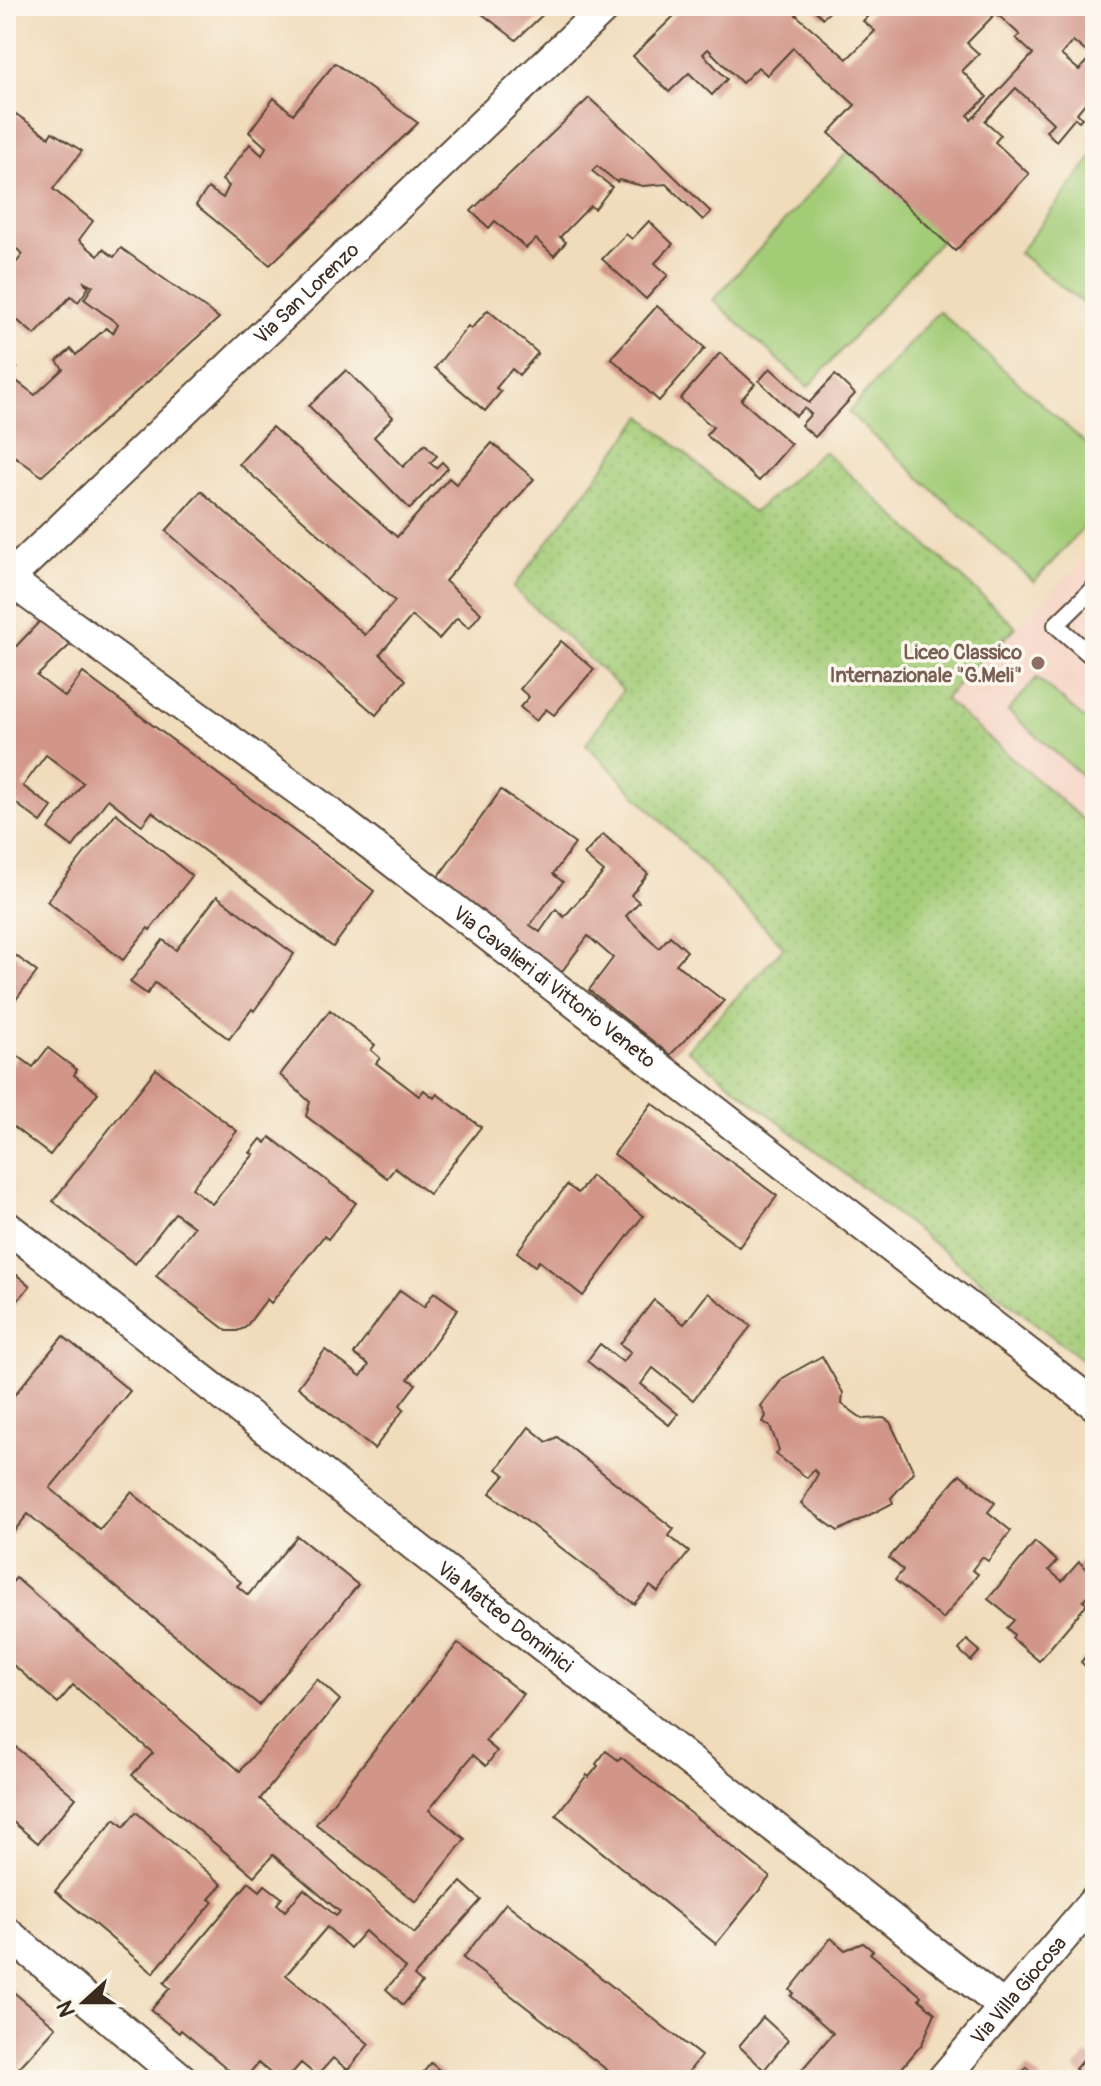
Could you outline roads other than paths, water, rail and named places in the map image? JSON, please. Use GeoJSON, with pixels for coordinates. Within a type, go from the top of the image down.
{"type":"FeatureCollection","features":[{"type":"Feature","properties":{"kind":"street","name":"Via San Lorenzo"},"geometry":{"type":"LineString","coordinates":[[7,580],[606,6]]}},
{"type":"Feature","properties":{"kind":"street","name":"Via Cavalieri di Vittorio Veneto"},"geometry":{"type":"LineString","coordinates":[[7,580],[330,813],[1095,1405]]}},
{"type":"Feature","properties":{"kind":"street","name":"Via Matteo Dominici"},"geometry":{"type":"LineString","coordinates":[[6,1226],[1004,2007]]}},
{"type":"Feature","properties":{"kind":"street","name":"Via Villa Giocosa"},"geometry":{"type":"LineString","coordinates":[[942,2080],[1095,1900]]}},
{"type":"Feature","properties":{"kind":"street"},"geometry":{"type":"LineString","coordinates":[[6,1932],[183,2080]]}},
{"type":"Feature","properties":{"kind":"lane"},"geometry":{"type":"LineString","coordinates":[[1095,587],[1056,625],[1095,659]]}},
{"type":"Feature","properties":{"kind":"place","name":"Liceo Classico Internazionale \"G.Meli\""},"geometry":{"type":"Point","coordinates":[1038,663]}}]}
